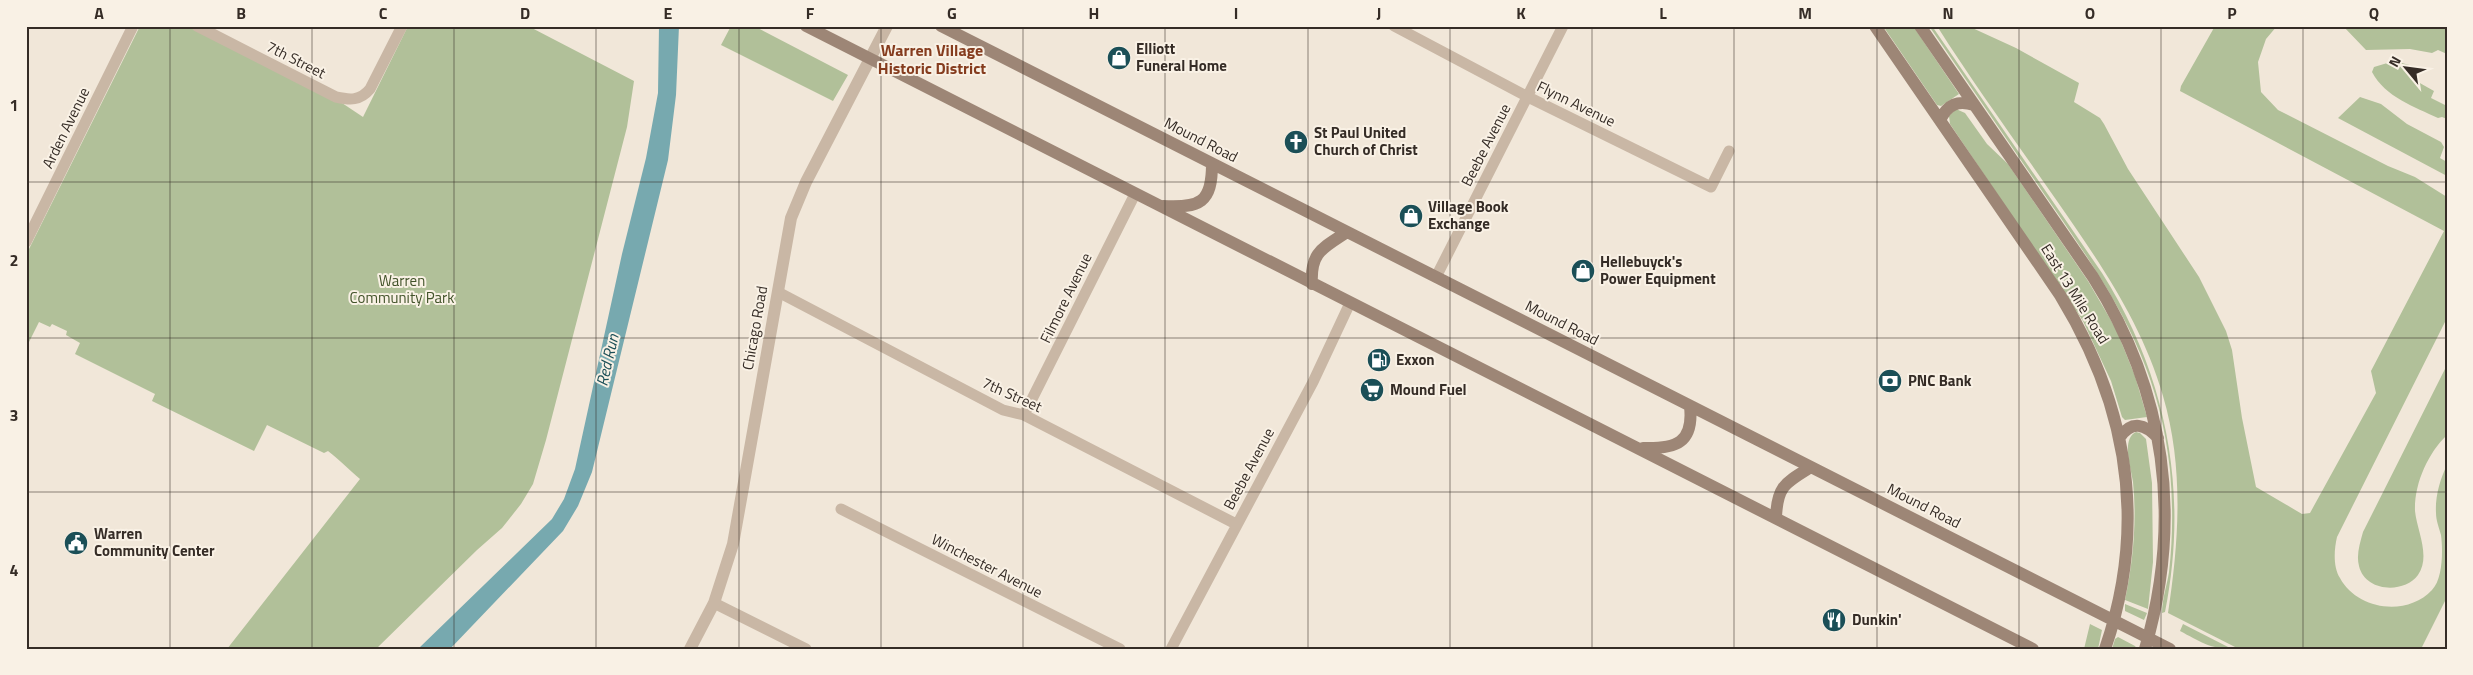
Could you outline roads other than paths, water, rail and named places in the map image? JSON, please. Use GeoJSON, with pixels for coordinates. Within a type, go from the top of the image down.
{"type":"FeatureCollection","features":[{"type":"Feature","properties":{"kind":"main road"},"geometry":{"type":"LineString","coordinates":[[806,26],[2033,649]]}},
{"type":"Feature","properties":{"kind":"main road","name":"Mound Road"},"geometry":{"type":"LineString","coordinates":[[941,26],[2113,620],[2146,643],[2170,649]]}},
{"type":"Feature","properties":{"kind":"main road","name":"East 13 Mile Road"},"geometry":{"type":"LineString","coordinates":[[1875,26],[2076,321],[2101,374],[2120,437],[2126,482],[2127,537],[2121,589],[2105,649]]}},
{"type":"Feature","properties":{"kind":"main road","name":"East 13 Mile Road"},"geometry":{"type":"LineString","coordinates":[[1920,26],[2106,298],[2139,368],[2158,438],[2166,524],[2160,588],[2146,643]]}},
{"type":"Feature","properties":{"kind":"main road"},"geometry":{"type":"LineString","coordinates":[[1940,120],[1952,105],[1966,102],[1974,105]]}},
{"type":"Feature","properties":{"kind":"main road"},"geometry":{"type":"LineString","coordinates":[[1158,206],[1192,205],[1204,199],[1211,188],[1212,164]]}},
{"type":"Feature","properties":{"kind":"main road"},"geometry":{"type":"LineString","coordinates":[[1312,284],[1312,265],[1318,253],[1347,232]]}},
{"type":"Feature","properties":{"kind":"main road"},"geometry":{"type":"LineString","coordinates":[[1638,448],[1657,449],[1679,443],[1688,432],[1690,406]]}},
{"type":"Feature","properties":{"kind":"main road"},"geometry":{"type":"LineString","coordinates":[[2120,437],[2128,427],[2138,424],[2151,430],[2158,438]]}},
{"type":"Feature","properties":{"kind":"main road"},"geometry":{"type":"LineString","coordinates":[[1776,518],[1780,490],[1790,479],[1811,467]]}},
{"type":"Feature","properties":{"kind":"street","name":"Arden Avenue"},"geometry":{"type":"LineString","coordinates":[[26,242],[134,26]]}},
{"type":"Feature","properties":{"kind":"street","name":"7th Street"},"geometry":{"type":"LineString","coordinates":[[197,26],[336,97],[356,100],[370,89],[402,26]]}},
{"type":"Feature","properties":{"kind":"street","name":"Chicago Road"},"geometry":{"type":"LineString","coordinates":[[690,649],[714,603],[734,536],[791,218],[797,200],[887,26]]}},
{"type":"Feature","properties":{"kind":"street","name":"Flynn Avenue"},"geometry":{"type":"LineString","coordinates":[[1394,26],[1528,96],[1711,187],[1729,151]]}},
{"type":"Feature","properties":{"kind":"street","name":"Beebe Avenue"},"geometry":{"type":"LineString","coordinates":[[1436,277],[1563,26]]}},
{"type":"Feature","properties":{"kind":"street","name":"Filmore Avenue"},"geometry":{"type":"LineString","coordinates":[[1024,415],[1135,194]]}},
{"type":"Feature","properties":{"kind":"street","name":"7th Street"},"geometry":{"type":"LineString","coordinates":[[778,292],[1003,410],[1024,415],[1236,524]]}},
{"type":"Feature","properties":{"kind":"street","name":"Beebe Avenue"},"geometry":{"type":"LineString","coordinates":[[1171,649],[1313,382],[1350,303]]}},
{"type":"Feature","properties":{"kind":"street","name":"Winchester Avenue"},"geometry":{"type":"LineString","coordinates":[[841,509],[1120,649]]}},
{"type":"Feature","properties":{"kind":"street"},"geometry":{"type":"LineString","coordinates":[[714,603],[806,649]]}},
{"type":"Feature","properties":{"kind":"water","name":"Red Run"},"geometry":{"type":"Polygon","coordinates":[[[659,26],[679,26],[676,95],[668,160],[592,472],[578,506],[563,531],[450,649],[418,649],[552,519],[564,499],[575,469],[622,254],[646,158],[658,93],[659,26]]]}},
{"type":"Feature","properties":{"kind":"place","name":"Elliott Funeral Home"},"geometry":{"type":"Point","coordinates":[1119,58]}},
{"type":"Feature","properties":{"kind":"place","name":"St Paul United Church of Christ"},"geometry":{"type":"Point","coordinates":[1296,142]}},
{"type":"Feature","properties":{"kind":"place","name":"Village Book Exchange"},"geometry":{"type":"Point","coordinates":[1411,216]}},
{"type":"Feature","properties":{"kind":"place","name":"Hellebuyck's Power Equipment"},"geometry":{"type":"Point","coordinates":[1583,271]}},
{"type":"Feature","properties":{"kind":"place","name":"Exxon"},"geometry":{"type":"Point","coordinates":[1379,360]}},
{"type":"Feature","properties":{"kind":"place","name":"PNC Bank"},"geometry":{"type":"Point","coordinates":[1890,381]}},
{"type":"Feature","properties":{"kind":"place","name":"Mound Fuel"},"geometry":{"type":"Point","coordinates":[1372,390]}},
{"type":"Feature","properties":{"kind":"place","name":"Warren Community Center"},"geometry":{"type":"Point","coordinates":[76,543]}},
{"type":"Feature","properties":{"kind":"place","name":"Dunkin'"},"geometry":{"type":"Point","coordinates":[1834,620]}},
{"type":"Feature","properties":{"kind":"district","name":"Warren Village Historic District"},"geometry":{"type":"Point","coordinates":[932,59]}},
{"type":"Feature","properties":{"kind":"park label","name":"Warren Community Park"},"geometry":{"type":"Point","coordinates":[402,290]}}]}
